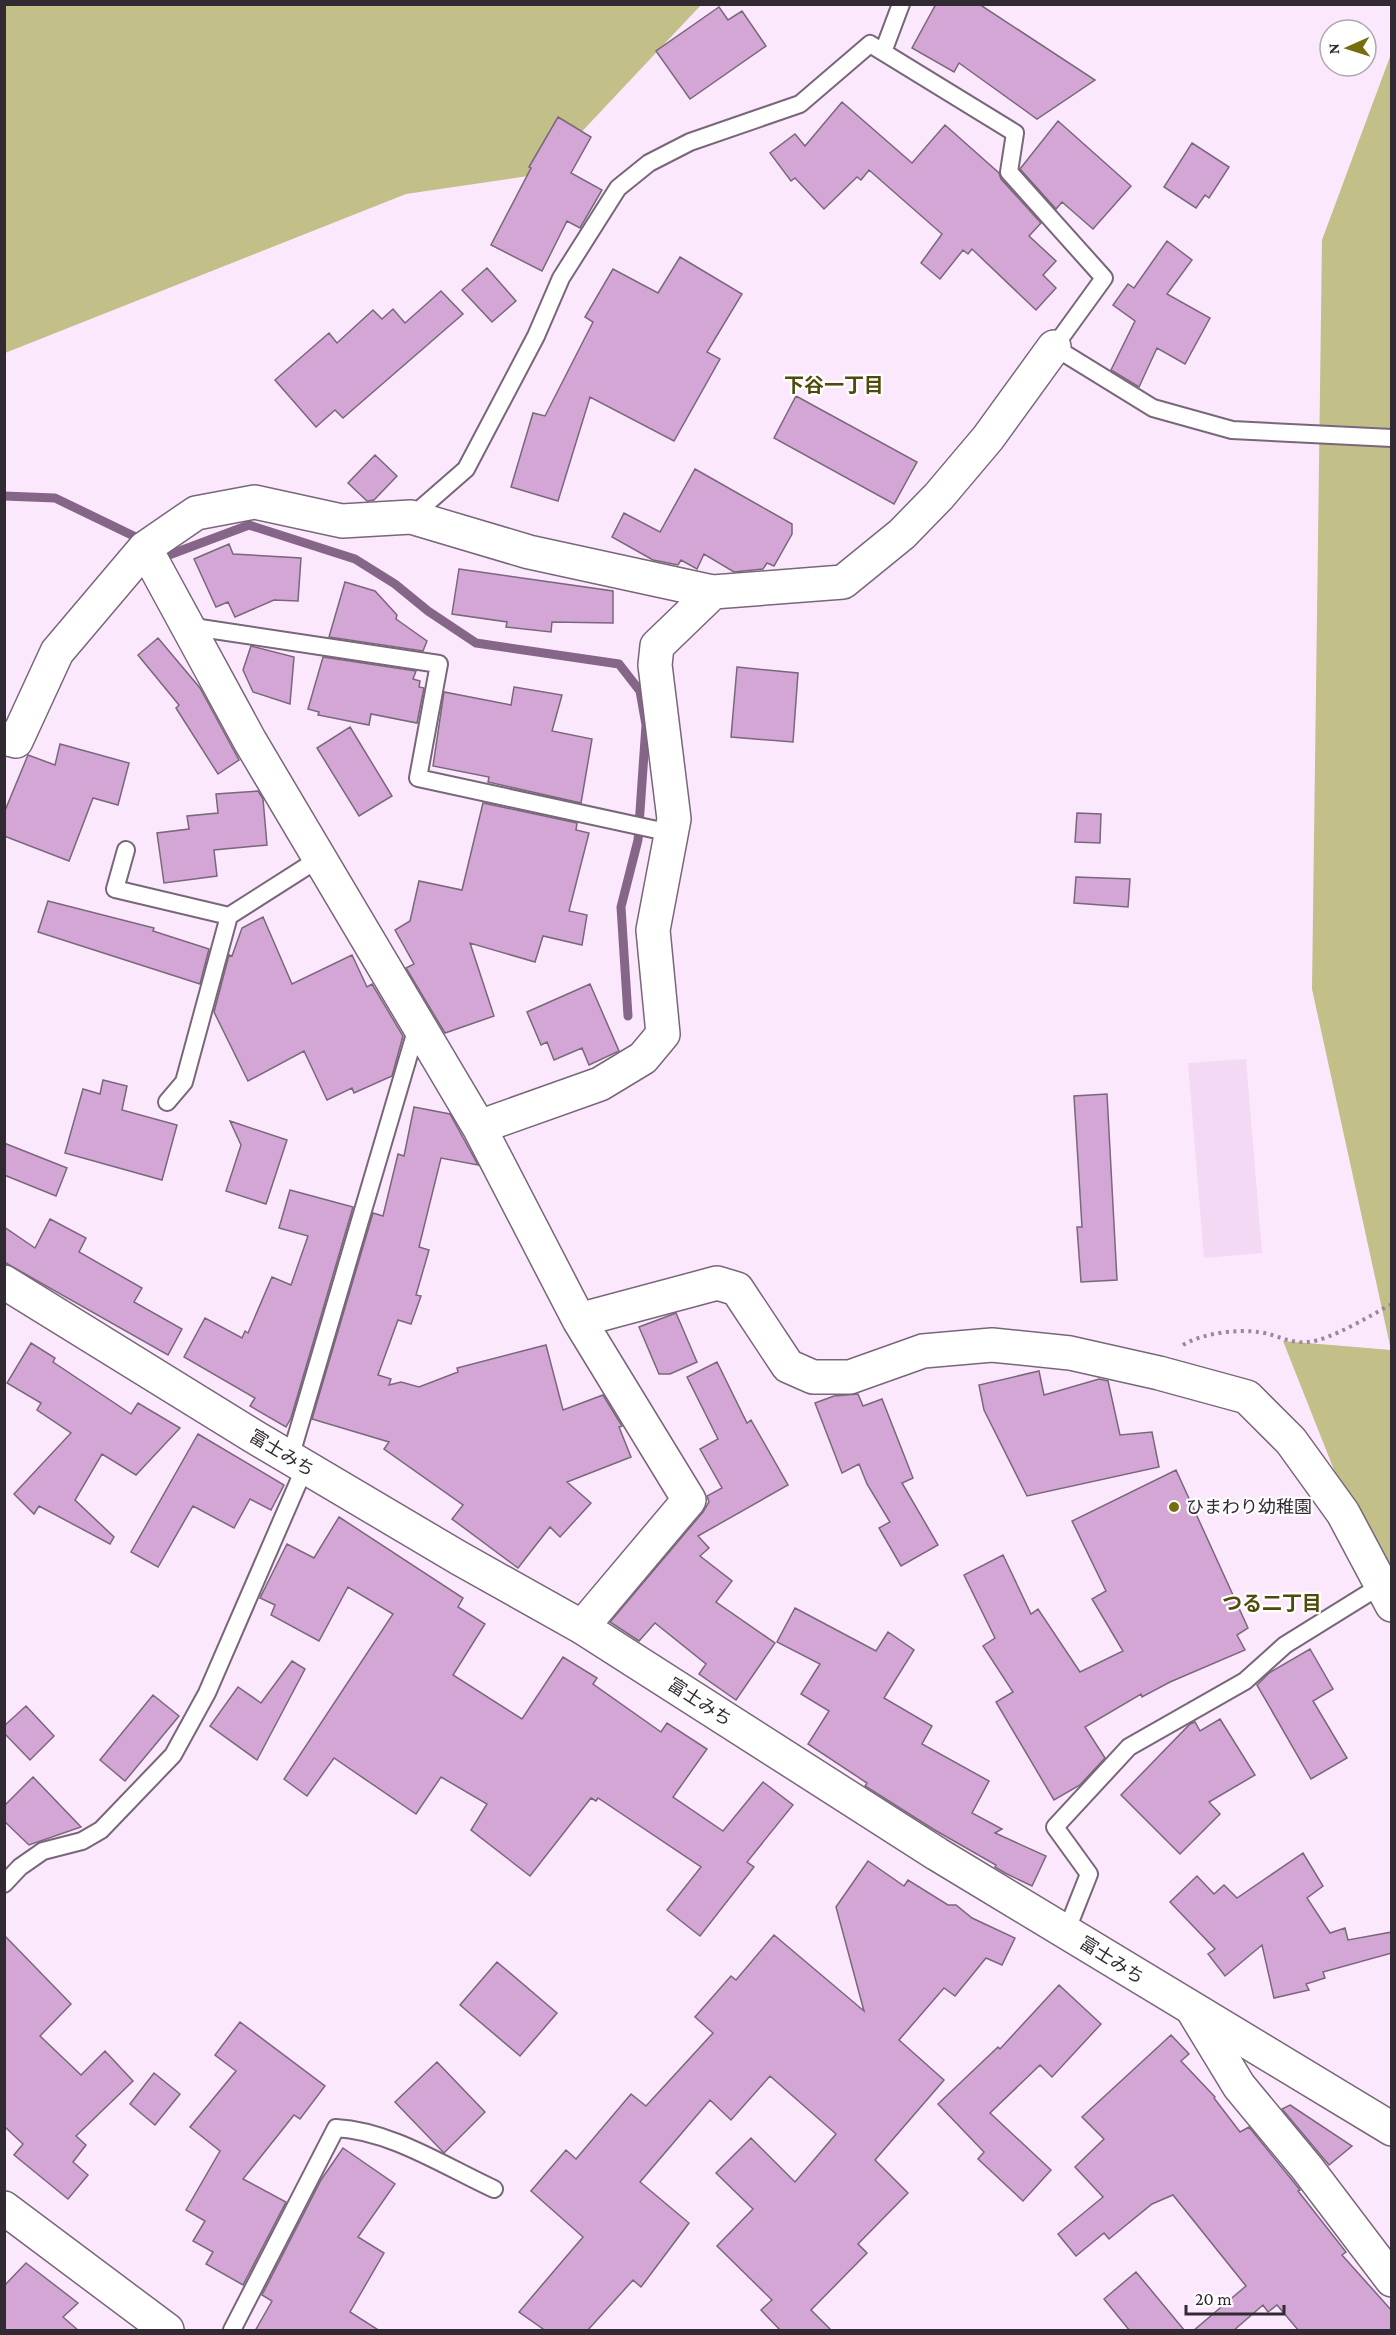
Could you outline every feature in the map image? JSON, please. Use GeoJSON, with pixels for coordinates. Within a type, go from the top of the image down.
{"type":"FeatureCollection","features":[{"type":"Feature","properties":{"kind":"main road"},"geometry":{"type":"LineString","coordinates":[[4,738],[16,741],[57,652],[145,548],[196,513],[255,502],[342,521],[411,516],[529,552],[713,592],[843,582],[902,534],[939,496],[988,438],[1054,347]]}},
{"type":"Feature","properties":{"kind":"main road"},"geometry":{"type":"LineString","coordinates":[[145,548],[250,741],[479,1127],[579,1320],[689,1500],[582,1627]]}},
{"type":"Feature","properties":{"kind":"main road"},"geometry":{"type":"LineString","coordinates":[[479,1127],[600,1084],[643,1058],[663,1035],[653,930],[674,819],[655,665],[657,646],[713,592]]}},
{"type":"Feature","properties":{"kind":"main road","name":"富士みち"},"geometry":{"type":"LineString","coordinates":[[4,1282],[298,1462],[582,1627],[938,1854],[1194,2012],[1392,2129]]}},
{"type":"Feature","properties":{"kind":"main road"},"geometry":{"type":"LineString","coordinates":[[579,1320],[717,1283],[737,1289],[788,1366],[813,1377],[850,1377],[923,1352],[992,1345],[1070,1353],[1159,1373],[1247,1397],[1291,1441],[1343,1513],[1386,1596]]}},
{"type":"Feature","properties":{"kind":"main road"},"geometry":{"type":"LineString","coordinates":[[1194,2012],[1239,2086],[1307,2168],[1392,2280]]}},
{"type":"Feature","properties":{"kind":"main road"},"geometry":{"type":"LineString","coordinates":[[4,2208],[167,2331]]}},
{"type":"Feature","properties":{"kind":"lane"},"geometry":{"type":"LineString","coordinates":[[883,52],[901,4]]}},
{"type":"Feature","properties":{"kind":"lane"},"geometry":{"type":"LineString","coordinates":[[411,516],[466,469],[536,336],[561,278],[618,188],[649,163],[690,142],[800,104],[870,44],[1015,133],[1009,172],[1104,278],[1054,347],[1153,408],[1232,430],[1392,438]]}},
{"type":"Feature","properties":{"kind":"lane"},"geometry":{"type":"LineString","coordinates":[[188,626],[439,664],[418,778],[671,833]]}},
{"type":"Feature","properties":{"kind":"lane"},"geometry":{"type":"LineString","coordinates":[[126,850],[116,889],[229,916]]}},
{"type":"Feature","properties":{"kind":"lane"},"geometry":{"type":"LineString","coordinates":[[166,1101],[184,1082],[229,916],[320,858]]}},
{"type":"Feature","properties":{"kind":"lane"},"geometry":{"type":"LineString","coordinates":[[4,1884],[20,1866],[43,1851],[82,1841],[101,1830],[173,1755],[207,1693],[298,1462],[419,1023]]}},
{"type":"Feature","properties":{"kind":"lane"},"geometry":{"type":"LineString","coordinates":[[1066,1932],[1089,1874],[1055,1827],[1129,1747],[1245,1681],[1285,1646],[1386,1596]]}},
{"type":"Feature","properties":{"kind":"lane"},"geometry":{"type":"LineString","coordinates":[[232,2331],[336,2128],[355,2129],[384,2138],[494,2189]]}},
{"type":"Feature","properties":{"kind":"path"},"geometry":{"type":"LineString","coordinates":[[1159,1373],[1185,1343],[1232,1330],[1261,1332],[1283,1341],[1310,1342],[1356,1324],[1392,1304]]}},
{"type":"Feature","properties":{"kind":"shaded area"},"geometry":{"type":"Polygon","coordinates":[[[5,5],[701,5],[542,174],[406,194],[5,353],[5,5]]]}},
{"type":"Feature","properties":{"kind":"shaded area"},"geometry":{"type":"Polygon","coordinates":[[[1391,54],[1391,1350],[1312,989],[1322,240],[1391,54]]]}},
{"type":"Feature","properties":{"kind":"shaded area"},"geometry":{"type":"Polygon","coordinates":[[[1246,1059],[1262,1253],[1204,1258],[1188,1063],[1246,1059]]]}},
{"type":"Feature","properties":{"kind":"shaded area"},"geometry":{"type":"Polygon","coordinates":[[[1283,1341],[1391,1350],[1391,1603],[1380,1586],[1283,1341]]]}},
{"type":"Feature","properties":{"kind":"building"},"geometry":{"type":"Polygon","coordinates":[[[936,4],[979,4],[1095,80],[1037,119],[959,63],[954,72],[912,48],[936,4]]]}},
{"type":"Feature","properties":{"kind":"building"},"geometry":{"type":"Polygon","coordinates":[[[719,7],[728,20],[742,11],[766,46],[690,99],[656,51],[719,7]]]}},
{"type":"Feature","properties":{"kind":"building"},"geometry":{"type":"Polygon","coordinates":[[[842,102],[912,163],[945,125],[999,173],[1001,179],[1041,223],[1029,236],[1056,261],[1043,275],[1056,288],[1036,310],[972,249],[968,254],[963,250],[940,279],[921,263],[942,234],[869,170],[861,180],[857,177],[824,209],[795,178],[791,181],[770,153],[795,134],[805,146],[842,102]]]}},
{"type":"Feature","properties":{"kind":"building"},"geometry":{"type":"Polygon","coordinates":[[[558,117],[591,137],[571,173],[602,190],[580,228],[567,221],[542,271],[491,245],[531,168],[529,167],[558,117]]]}},
{"type":"Feature","properties":{"kind":"building"},"geometry":{"type":"Polygon","coordinates":[[[1058,121],[1131,186],[1093,229],[1062,202],[1056,209],[1020,169],[1058,121]]]}},
{"type":"Feature","properties":{"kind":"building"},"geometry":{"type":"Polygon","coordinates":[[[1192,143],[1229,167],[1209,198],[1205,195],[1196,208],[1164,187],[1192,143]]]}},
{"type":"Feature","properties":{"kind":"building"},"geometry":{"type":"Polygon","coordinates":[[[1167,241],[1192,260],[1167,294],[1210,318],[1185,364],[1157,348],[1139,387],[1111,370],[1135,321],[1113,305],[1128,284],[1134,288],[1167,241]]]}},
{"type":"Feature","properties":{"kind":"building"},"geometry":{"type":"Polygon","coordinates":[[[680,257],[742,294],[707,352],[720,359],[674,441],[590,397],[558,501],[511,487],[533,413],[545,416],[593,322],[585,317],[613,269],[658,293],[680,257]]]}},
{"type":"Feature","properties":{"kind":"building"},"geometry":{"type":"Polygon","coordinates":[[[487,268],[516,301],[492,322],[462,290],[487,268]]]}},
{"type":"Feature","properties":{"kind":"building"},"geometry":{"type":"Polygon","coordinates":[[[441,291],[463,314],[343,418],[335,410],[316,427],[275,380],[329,333],[337,343],[373,310],[382,319],[393,309],[405,323],[441,291]]]}},
{"type":"Feature","properties":{"kind":"building"},"geometry":{"type":"Polygon","coordinates":[[[796,396],[917,462],[894,504],[774,438],[796,396]]]}},
{"type":"Feature","properties":{"kind":"building"},"geometry":{"type":"Polygon","coordinates":[[[375,455],[397,476],[374,500],[367,501],[348,483],[375,455]]]}},
{"type":"Feature","properties":{"kind":"building"},"geometry":{"type":"Polygon","coordinates":[[[695,469],[792,524],[792,534],[774,566],[767,563],[763,569],[734,572],[704,554],[697,569],[681,560],[678,565],[653,560],[612,537],[624,513],[660,532],[695,469]]]}},
{"type":"Feature","properties":{"kind":"building"},"geometry":{"type":"Polygon","coordinates":[[[229,544],[233,554],[301,558],[298,601],[274,600],[235,617],[228,602],[216,607],[194,559],[229,544]]]}},
{"type":"Feature","properties":{"kind":"building"},"geometry":{"type":"Polygon","coordinates":[[[459,569],[613,591],[613,623],[552,622],[551,632],[506,627],[507,622],[452,614],[459,569]]]}},
{"type":"Feature","properties":{"kind":"building"},"geometry":{"type":"Polygon","coordinates":[[[345,582],[375,591],[397,615],[396,619],[427,641],[423,651],[329,637],[345,582]]]}},
{"type":"Feature","properties":{"kind":"building"},"geometry":{"type":"Polygon","coordinates":[[[158,638],[200,688],[239,760],[218,774],[176,708],[179,705],[138,655],[158,638]]]}},
{"type":"Feature","properties":{"kind":"building"},"geometry":{"type":"Polygon","coordinates":[[[251,646],[294,657],[290,704],[253,692],[243,670],[251,646]]]}},
{"type":"Feature","properties":{"kind":"building"},"geometry":{"type":"Polygon","coordinates":[[[323,657],[416,671],[413,679],[420,681],[419,687],[424,688],[417,723],[371,714],[369,725],[318,715],[319,712],[308,709],[323,657]]]}},
{"type":"Feature","properties":{"kind":"building"},"geometry":{"type":"Polygon","coordinates":[[[737,667],[798,673],[793,742],[731,737],[737,667]]]}},
{"type":"Feature","properties":{"kind":"building"},"geometry":{"type":"Polygon","coordinates":[[[514,687],[562,695],[552,731],[592,739],[581,803],[488,782],[489,777],[433,766],[444,692],[511,705],[514,687]]]}},
{"type":"Feature","properties":{"kind":"building"},"geometry":{"type":"Polygon","coordinates":[[[350,727],[392,796],[359,816],[317,748],[350,727]]]}},
{"type":"Feature","properties":{"kind":"building"},"geometry":{"type":"Polygon","coordinates":[[[60,744],[129,763],[118,805],[93,798],[69,861],[4,836],[4,813],[28,755],[55,765],[60,744]]]}},
{"type":"Feature","properties":{"kind":"building"},"geometry":{"type":"Polygon","coordinates":[[[258,791],[263,799],[267,845],[214,850],[217,876],[164,883],[157,833],[189,829],[187,816],[218,813],[216,794],[258,791]]]}},
{"type":"Feature","properties":{"kind":"building"},"geometry":{"type":"Polygon","coordinates":[[[483,803],[577,823],[576,830],[589,833],[569,911],[587,915],[582,945],[543,936],[535,962],[470,943],[494,1016],[445,1033],[406,968],[414,964],[395,930],[410,921],[419,881],[462,890],[483,803]]]}},
{"type":"Feature","properties":{"kind":"building"},"geometry":{"type":"Polygon","coordinates":[[[1077,813],[1101,814],[1100,843],[1075,842],[1077,813]]]}},
{"type":"Feature","properties":{"kind":"building"},"geometry":{"type":"Polygon","coordinates":[[[1076,877],[1130,879],[1128,907],[1074,903],[1076,877]]]}},
{"type":"Feature","properties":{"kind":"building"},"geometry":{"type":"Polygon","coordinates":[[[48,901],[154,928],[153,931],[209,949],[200,984],[38,932],[48,901]]]}},
{"type":"Feature","properties":{"kind":"building"},"geometry":{"type":"Polygon","coordinates":[[[263,917],[292,984],[352,955],[367,987],[372,984],[403,1036],[392,1076],[354,1093],[352,1088],[327,1100],[304,1051],[248,1081],[214,1012],[229,955],[232,956],[242,928],[263,917]]]}},
{"type":"Feature","properties":{"kind":"building"},"geometry":{"type":"Polygon","coordinates":[[[590,984],[619,1051],[589,1065],[582,1048],[554,1060],[547,1042],[541,1045],[527,1012],[590,984]]]}},
{"type":"Feature","properties":{"kind":"building"},"geometry":{"type":"Polygon","coordinates":[[[103,1080],[127,1086],[122,1110],[177,1125],[162,1180],[65,1153],[83,1089],[100,1094],[103,1080]]]}},
{"type":"Feature","properties":{"kind":"building"},"geometry":{"type":"Polygon","coordinates":[[[1107,1094],[1117,1280],[1081,1282],[1077,1227],[1082,1227],[1074,1096],[1107,1094]]]}},
{"type":"Feature","properties":{"kind":"building"},"geometry":{"type":"Polygon","coordinates":[[[414,1107],[450,1114],[478,1165],[441,1158],[419,1247],[429,1250],[416,1295],[421,1296],[411,1324],[398,1320],[378,1375],[391,1379],[389,1385],[401,1382],[419,1387],[458,1372],[457,1368],[546,1345],[563,1410],[603,1395],[622,1426],[619,1427],[631,1457],[567,1482],[591,1503],[560,1537],[550,1527],[518,1568],[452,1519],[463,1505],[384,1449],[389,1442],[312,1419],[373,1213],[383,1216],[398,1154],[404,1156],[414,1107]]]}},
{"type":"Feature","properties":{"kind":"building"},"geometry":{"type":"Polygon","coordinates":[[[230,1121],[287,1140],[266,1204],[226,1191],[241,1145],[230,1121]]]}},
{"type":"Feature","properties":{"kind":"building"},"geometry":{"type":"Polygon","coordinates":[[[4,1143],[67,1168],[56,1196],[4,1175],[4,1143]]]}},
{"type":"Feature","properties":{"kind":"building"},"geometry":{"type":"Polygon","coordinates":[[[290,1190],[353,1207],[291,1418],[286,1427],[250,1406],[255,1398],[184,1357],[205,1318],[242,1338],[245,1331],[248,1333],[272,1277],[291,1285],[308,1236],[279,1228],[290,1190]]]}},
{"type":"Feature","properties":{"kind":"building"},"geometry":{"type":"Polygon","coordinates":[[[50,1219],[86,1238],[79,1252],[142,1288],[134,1302],[182,1329],[168,1355],[4,1262],[4,1227],[35,1248],[50,1219]]]}},
{"type":"Feature","properties":{"kind":"building"},"geometry":{"type":"Polygon","coordinates":[[[676,1313],[697,1362],[670,1374],[659,1374],[639,1327],[676,1313]]]}},
{"type":"Feature","properties":{"kind":"building"},"geometry":{"type":"Polygon","coordinates":[[[31,1343],[55,1358],[53,1362],[131,1414],[138,1403],[180,1428],[136,1475],[102,1454],[75,1500],[114,1537],[110,1544],[39,1506],[34,1514],[14,1494],[71,1433],[37,1410],[41,1403],[7,1383],[31,1343]]]}},
{"type":"Feature","properties":{"kind":"building"},"geometry":{"type":"Polygon","coordinates":[[[717,1362],[747,1423],[751,1420],[788,1485],[698,1536],[709,1548],[700,1556],[732,1581],[716,1602],[775,1643],[736,1700],[699,1674],[706,1664],[655,1623],[639,1641],[610,1622],[703,1512],[709,1502],[707,1496],[722,1488],[700,1449],[718,1439],[687,1377],[717,1362]]]}},
{"type":"Feature","properties":{"kind":"building"},"geometry":{"type":"Polygon","coordinates":[[[1039,1371],[1044,1395],[1099,1379],[1108,1381],[1120,1435],[1152,1432],[1159,1467],[1027,1496],[984,1410],[979,1385],[1039,1371]]]}},
{"type":"Feature","properties":{"kind":"building"},"geometry":{"type":"Polygon","coordinates":[[[858,1394],[863,1406],[882,1399],[913,1478],[902,1483],[938,1545],[901,1566],[879,1528],[890,1522],[867,1484],[859,1464],[842,1473],[815,1403],[834,1396],[858,1394]]]}},
{"type":"Feature","properties":{"kind":"building"},"geometry":{"type":"Polygon","coordinates":[[[198,1434],[284,1485],[271,1510],[250,1499],[234,1528],[193,1506],[158,1567],[131,1552],[198,1434]]]}},
{"type":"Feature","properties":{"kind":"building"},"geometry":{"type":"Polygon","coordinates":[[[1176,1470],[1248,1628],[1237,1635],[1245,1650],[1170,1682],[1142,1697],[1141,1694],[1085,1727],[1105,1758],[1080,1785],[1054,1800],[996,1702],[1013,1692],[983,1646],[995,1638],[964,1575],[1003,1555],[1031,1614],[1038,1609],[1080,1672],[1123,1651],[1092,1599],[1106,1591],[1072,1521],[1176,1470]]]}},
{"type":"Feature","properties":{"kind":"building"},"geometry":{"type":"Polygon","coordinates":[[[339,1517],[463,1598],[458,1607],[485,1624],[453,1675],[522,1719],[563,1657],[597,1678],[593,1684],[661,1732],[667,1723],[707,1749],[673,1797],[723,1831],[763,1782],[793,1805],[747,1862],[754,1867],[700,1936],[667,1910],[701,1867],[598,1798],[596,1801],[591,1798],[530,1876],[471,1830],[487,1804],[441,1777],[416,1814],[334,1758],[307,1796],[284,1779],[393,1614],[348,1587],[319,1641],[271,1615],[275,1605],[260,1598],[287,1544],[314,1558],[339,1517]]]}},
{"type":"Feature","properties":{"kind":"building"},"geometry":{"type":"Polygon","coordinates":[[[795,1608],[876,1651],[888,1632],[914,1650],[884,1698],[932,1726],[922,1744],[989,1781],[972,1813],[1002,1829],[995,1833],[1046,1856],[1032,1886],[1005,1873],[995,1867],[996,1865],[865,1786],[867,1783],[808,1744],[829,1711],[801,1694],[820,1664],[777,1642],[795,1608]]]}},
{"type":"Feature","properties":{"kind":"building"},"geometry":{"type":"Polygon","coordinates":[[[1310,1649],[1333,1689],[1313,1701],[1347,1758],[1311,1779],[1257,1685],[1269,1673],[1310,1649]]]}},
{"type":"Feature","properties":{"kind":"building"},"geometry":{"type":"Polygon","coordinates":[[[292,1661],[305,1669],[257,1760],[210,1726],[238,1687],[261,1703],[292,1661]]]}},
{"type":"Feature","properties":{"kind":"building"},"geometry":{"type":"Polygon","coordinates":[[[153,1695],[179,1716],[125,1781],[100,1760],[153,1695]]]}},
{"type":"Feature","properties":{"kind":"building"},"geometry":{"type":"Polygon","coordinates":[[[26,1706],[54,1736],[30,1760],[4,1733],[4,1726],[26,1706]]]}},
{"type":"Feature","properties":{"kind":"building"},"geometry":{"type":"Polygon","coordinates":[[[1220,1719],[1255,1775],[1209,1802],[1220,1814],[1180,1854],[1121,1795],[1190,1724],[1195,1722],[1200,1731],[1220,1719]]]}},
{"type":"Feature","properties":{"kind":"building"},"geometry":{"type":"Polygon","coordinates":[[[33,1777],[81,1827],[29,1845],[4,1821],[4,1806],[33,1777]]]}},
{"type":"Feature","properties":{"kind":"building"},"geometry":{"type":"Polygon","coordinates":[[[1303,1853],[1323,1886],[1307,1898],[1330,1933],[1345,1928],[1348,1940],[1392,1932],[1392,1953],[1323,1972],[1325,1978],[1306,1984],[1309,1990],[1274,1998],[1262,1945],[1225,1976],[1208,1954],[1215,1949],[1170,1902],[1197,1876],[1214,1894],[1224,1885],[1237,1898],[1303,1853]]]}},
{"type":"Feature","properties":{"kind":"building"},"geometry":{"type":"Polygon","coordinates":[[[868,1861],[904,1886],[908,1880],[948,1905],[956,1905],[972,1918],[1015,1938],[1002,1965],[986,1958],[955,1996],[944,1988],[899,2040],[944,2080],[875,2160],[908,2193],[858,2244],[867,2253],[811,2310],[832,2331],[781,2331],[761,2310],[772,2300],[717,2246],[753,2209],[716,2173],[751,2138],[795,2182],[836,2134],[770,2076],[731,2120],[710,2100],[640,2182],[689,2223],[641,2287],[633,2280],[587,2331],[546,2331],[519,2312],[583,2237],[531,2191],[566,2150],[576,2159],[631,2094],[646,2106],[713,2033],[695,2017],[731,1976],[736,1980],[774,1935],[864,2011],[836,1907],[868,1861]]]}},
{"type":"Feature","properties":{"kind":"building"},"geometry":{"type":"Polygon","coordinates":[[[4,1935],[71,2004],[40,2036],[81,2075],[105,2051],[133,2081],[76,2136],[86,2145],[73,2162],[88,2175],[68,2199],[14,2155],[23,2144],[4,2126],[4,1935]]]}},
{"type":"Feature","properties":{"kind":"building"},"geometry":{"type":"Polygon","coordinates":[[[497,1962],[557,2013],[520,2056],[460,2005],[497,1962]]]}},
{"type":"Feature","properties":{"kind":"building"},"geometry":{"type":"Polygon","coordinates":[[[1059,1985],[1101,2024],[1052,2077],[1040,2065],[990,2113],[1051,2170],[1023,2201],[978,2159],[984,2152],[938,2104],[998,2047],[1000,2049],[1059,1985]]]}},
{"type":"Feature","properties":{"kind":"building"},"geometry":{"type":"Polygon","coordinates":[[[240,2022],[325,2086],[300,2119],[294,2115],[243,2179],[286,2202],[243,2285],[206,2264],[213,2252],[193,2241],[205,2221],[186,2210],[220,2151],[190,2127],[236,2071],[215,2055],[240,2022]]]}},
{"type":"Feature","properties":{"kind":"building"},"geometry":{"type":"Polygon","coordinates":[[[1171,2035],[1189,2054],[1181,2061],[1215,2097],[1240,2132],[1249,2127],[1346,2252],[1342,2255],[1392,2311],[1392,2331],[1299,2331],[1277,2305],[1268,2312],[1263,2305],[1233,2331],[1193,2331],[1246,2286],[1173,2195],[1152,2204],[1109,2239],[1104,2233],[1076,2256],[1058,2234],[1103,2197],[1075,2167],[1104,2139],[1082,2117],[1171,2035]]]}},
{"type":"Feature","properties":{"kind":"building"},"geometry":{"type":"Polygon","coordinates":[[[437,2062],[485,2112],[444,2153],[395,2102],[437,2062]]]}},
{"type":"Feature","properties":{"kind":"building"},"geometry":{"type":"Polygon","coordinates":[[[154,2073],[180,2094],[155,2125],[130,2104],[154,2073]]]}},
{"type":"Feature","properties":{"kind":"building"},"geometry":{"type":"Polygon","coordinates":[[[1290,2105],[1352,2146],[1329,2165],[1282,2109],[1290,2105]]]}},
{"type":"Feature","properties":{"kind":"building"},"geometry":{"type":"Polygon","coordinates":[[[343,2148],[395,2184],[358,2237],[384,2253],[350,2312],[380,2331],[255,2331],[272,2301],[262,2295],[321,2180],[343,2148]]]}},
{"type":"Feature","properties":{"kind":"building"},"geometry":{"type":"Polygon","coordinates":[[[26,2263],[78,2303],[63,2317],[79,2331],[4,2331],[4,2286],[26,2263]]]}},
{"type":"Feature","properties":{"kind":"building"},"geometry":{"type":"Polygon","coordinates":[[[1136,2272],[1185,2331],[1130,2331],[1104,2299],[1136,2272]]]}},
{"type":"Feature","properties":{"kind":"waterway"},"geometry":{"type":"LineString","coordinates":[[4,496],[55,498],[144,541]]}},
{"type":"Feature","properties":{"kind":"waterway"},"geometry":{"type":"LineString","coordinates":[[156,548],[169,555],[249,525],[355,559],[395,584],[428,611],[476,643],[619,664],[640,691],[646,725],[638,840],[621,907],[628,1016]]}},
{"type":"Feature","properties":{"kind":"place","name":"ひまわり幼稚園"},"geometry":{"type":"Point","coordinates":[1174,1507]}},
{"type":"Feature","properties":{"kind":"district","name":"下谷一丁目"},"geometry":{"type":"Point","coordinates":[834,385]}},
{"type":"Feature","properties":{"kind":"district","name":"つる二丁目"},"geometry":{"type":"Point","coordinates":[1272,1603]}}]}
